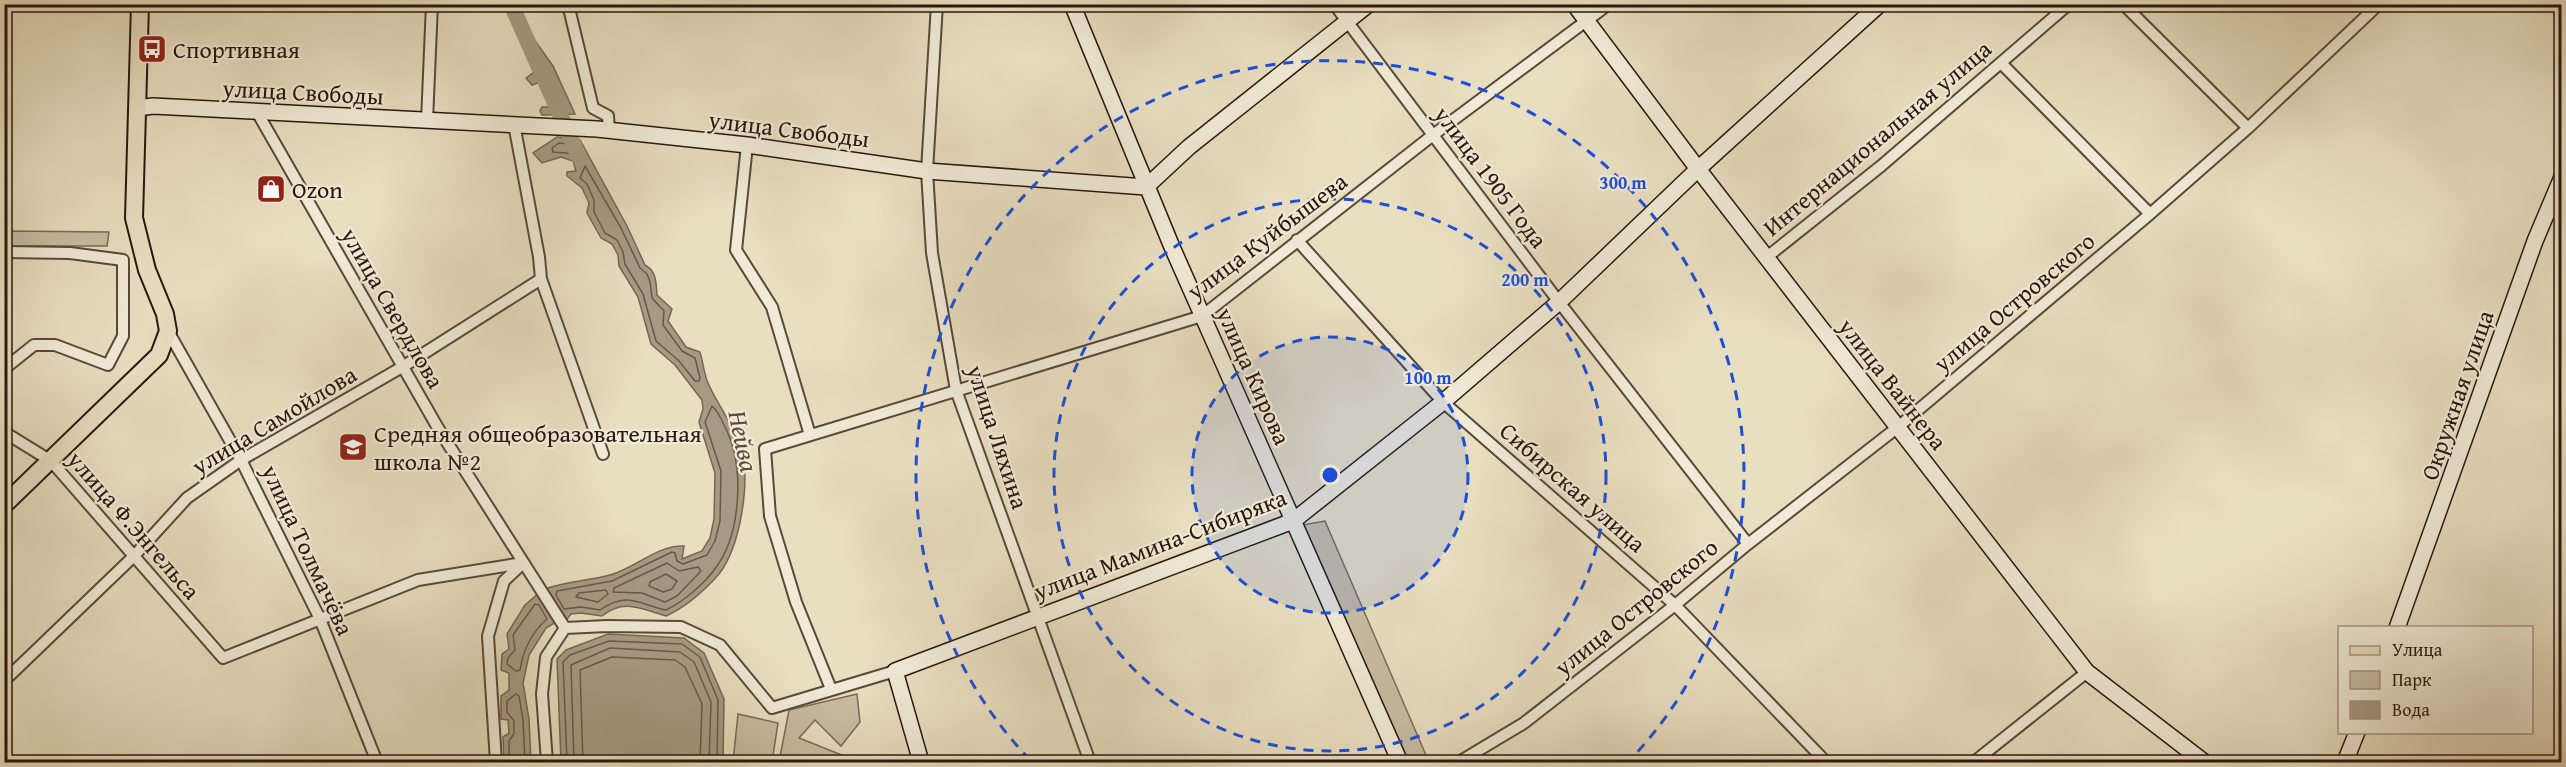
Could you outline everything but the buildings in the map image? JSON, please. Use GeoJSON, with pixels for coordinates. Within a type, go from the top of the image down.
{"type":"FeatureCollection","features":[{"type":"Feature","properties":{"kind":"main road"},"geometry":{"type":"LineString","coordinates":[[4,505],[159,355],[168,331],[165,314],[147,270],[134,218],[140,4]]}},
{"type":"Feature","properties":{"kind":"street"},"geometry":{"type":"LineString","coordinates":[[427,121],[432,4]]}},
{"type":"Feature","properties":{"kind":"street"},"geometry":{"type":"LineString","coordinates":[[568,4],[593,108],[608,116],[603,130]]}},
{"type":"Feature","properties":{"kind":"street","name":"улица Ляхина"},"geometry":{"type":"LineString","coordinates":[[937,4],[927,171],[932,253],[956,390],[1090,762]]}},
{"type":"Feature","properties":{"kind":"street","name":"улица Кирова"},"geometry":{"type":"LineString","coordinates":[[1072,4],[1146,187],[1400,762]]}},
{"type":"Feature","properties":{"kind":"street","name":"улица 1905 Года"},"geometry":{"type":"LineString","coordinates":[[1334,4],[1559,302],[1748,544]]}},
{"type":"Feature","properties":{"kind":"street"},"geometry":{"type":"LineString","coordinates":[[1146,187],[1189,147],[1369,4]]}},
{"type":"Feature","properties":{"kind":"street","name":"улица Вайнера"},"geometry":{"type":"LineString","coordinates":[[1574,4],[1698,169],[2087,672],[2204,762]]}},
{"type":"Feature","properties":{"kind":"street","name":"улица Куйбышева"},"geometry":{"type":"LineString","coordinates":[[831,689],[796,602],[770,516],[765,449],[1202,316],[1433,135],[1609,4]]}},
{"type":"Feature","properties":{"kind":"street","name":"улица Мамина-Сибиряка"},"geometry":{"type":"LineString","coordinates":[[565,628],[681,627],[720,645],[772,708],[895,671],[1293,520],[1443,402],[1559,302],[1698,169],[1880,4]]}},
{"type":"Feature","properties":{"kind":"street","name":"Интернациональная улица"},"geometry":{"type":"LineString","coordinates":[[1767,257],[1881,166],[2069,4]]}},
{"type":"Feature","properties":{"kind":"street"},"geometry":{"type":"LineString","coordinates":[[2123,4],[2248,128]]}},
{"type":"Feature","properties":{"kind":"street","name":"улица Островского"},"geometry":{"type":"LineString","coordinates":[[1459,762],[1524,723],[1898,427],[2248,128],[2379,4]]}},
{"type":"Feature","properties":{"kind":"street"},"geometry":{"type":"LineString","coordinates":[[2001,63],[2150,214]]}},
{"type":"Feature","properties":{"kind":"street","name":"улица Свободы"},"geometry":{"type":"LineString","coordinates":[[137,108],[153,106],[603,130],[747,145],[927,171],[1146,187]]}},
{"type":"Feature","properties":{"kind":"street","name":"улица Свердлова"},"geometry":{"type":"LineString","coordinates":[[257,112],[438,428],[565,628]]}},
{"type":"Feature","properties":{"kind":"street"},"geometry":{"type":"LineString","coordinates":[[514,124],[539,256],[541,279],[603,454]]}},
{"type":"Feature","properties":{"kind":"street"},"geometry":{"type":"LineString","coordinates":[[747,145],[736,250],[772,307],[810,435]]}},
{"type":"Feature","properties":{"kind":"street","name":"Окружная улица"},"geometry":{"type":"LineString","coordinates":[[2397,626],[2535,241],[2562,177]]}},
{"type":"Feature","properties":{"kind":"street","name":"Сибирская улица"},"geometry":{"type":"LineString","coordinates":[[1297,240],[1443,402],[1675,605],[1826,762]]}},
{"type":"Feature","properties":{"kind":"street"},"geometry":{"type":"LineString","coordinates":[[4,252],[70,253],[123,260],[123,336],[108,365],[55,345],[34,345],[4,369]]}},
{"type":"Feature","properties":{"kind":"street","name":"улица Самойлова"},"geometry":{"type":"LineString","coordinates":[[4,681],[134,555],[187,498],[241,460],[404,366],[541,279]]}},
{"type":"Feature","properties":{"kind":"street","name":"улица Толмачёва"},"geometry":{"type":"LineString","coordinates":[[168,331],[241,460],[320,620],[378,762]]}},
{"type":"Feature","properties":{"kind":"street","name":"улица Ф.Энгельса"},"geometry":{"type":"LineString","coordinates":[[4,432],[51,461],[223,658],[320,620]]}},
{"type":"Feature","properties":{"kind":"street"},"geometry":{"type":"LineString","coordinates":[[320,620],[418,580],[523,562]]}},
{"type":"Feature","properties":{"kind":"street"},"geometry":{"type":"LineString","coordinates":[[496,762],[488,636],[504,582],[523,562]]}},
{"type":"Feature","properties":{"kind":"street"},"geometry":{"type":"LineString","coordinates":[[547,762],[542,694],[546,657],[565,628]]}},
{"type":"Feature","properties":{"kind":"street"},"geometry":{"type":"LineString","coordinates":[[895,671],[921,762]]}},
{"type":"Feature","properties":{"kind":"street"},"geometry":{"type":"LineString","coordinates":[[1974,762],[2087,672]]}},
{"type":"Feature","properties":{"kind":"street"},"geometry":{"type":"LineString","coordinates":[[2345,762],[2356,734]]}},
{"type":"Feature","properties":{"kind":"green space"},"geometry":{"type":"Polygon","coordinates":[[[5,231],[109,232],[107,246],[5,246],[5,231]]]}},
{"type":"Feature","properties":{"kind":"green space"},"geometry":{"type":"Polygon","coordinates":[[[1325,521],[1429,762],[1408,762],[1302,525],[1325,521]]]}},
{"type":"Feature","properties":{"kind":"green space"},"geometry":{"type":"Polygon","coordinates":[[[857,694],[860,722],[841,746],[815,720],[799,738],[859,762],[779,762],[789,710],[857,694]]]}},
{"type":"Feature","properties":{"kind":"green space"},"geometry":{"type":"Polygon","coordinates":[[[738,714],[778,723],[772,762],[733,762],[738,714]]]}},
{"type":"Feature","properties":{"kind":"water"},"geometry":{"type":"Polygon","coordinates":[[[527,37],[533,38],[553,66],[575,114],[542,115],[540,111],[542,107],[554,107],[543,81],[532,85],[526,78],[538,69],[532,54],[528,54],[527,37]]]}},
{"type":"Feature","properties":{"kind":"water"},"geometry":{"type":"Polygon","coordinates":[[[557,137],[580,140],[627,226],[645,265],[654,274],[657,295],[672,309],[668,321],[686,347],[700,352],[705,376],[741,449],[744,463],[744,496],[733,548],[719,574],[688,603],[666,616],[641,608],[625,606],[618,607],[602,616],[571,614],[565,622],[545,589],[620,572],[665,549],[684,546],[682,559],[702,551],[710,538],[714,519],[715,473],[699,422],[703,409],[702,400],[675,365],[651,344],[638,297],[619,266],[618,255],[612,244],[601,238],[587,213],[589,203],[582,188],[567,176],[567,172],[576,171],[573,161],[561,157],[542,163],[533,153],[557,137]]]}},
{"type":"Feature","properties":{"kind":"water"},"geometry":{"type":"Polygon","coordinates":[[[539,593],[556,622],[546,628],[529,655],[523,683],[529,719],[531,762],[504,762],[503,737],[509,733],[508,720],[501,719],[501,696],[509,690],[509,673],[501,670],[502,654],[509,649],[507,634],[525,605],[539,593]]]}},
{"type":"Feature","properties":{"kind":"water"},"geometry":{"type":"Polygon","coordinates":[[[608,634],[684,638],[704,653],[724,699],[723,762],[561,762],[557,659],[566,650],[608,634]]]}},
{"type":"Feature","properties":{"kind":"waterway","name":"Нейва"},"geometry":{"type":"LineString","coordinates":[[511,4],[579,157]]}},
{"type":"Feature","properties":{"kind":"place","name":"Спортивная"},"geometry":{"type":"Point","coordinates":[152,49]}},
{"type":"Feature","properties":{"kind":"place","name":"Ozon"},"geometry":{"type":"Point","coordinates":[271,189]}},
{"type":"Feature","properties":{"kind":"place","name":"Средняя общеобразовательная школа №2"},"geometry":{"type":"Point","coordinates":[353,447]}}]}
